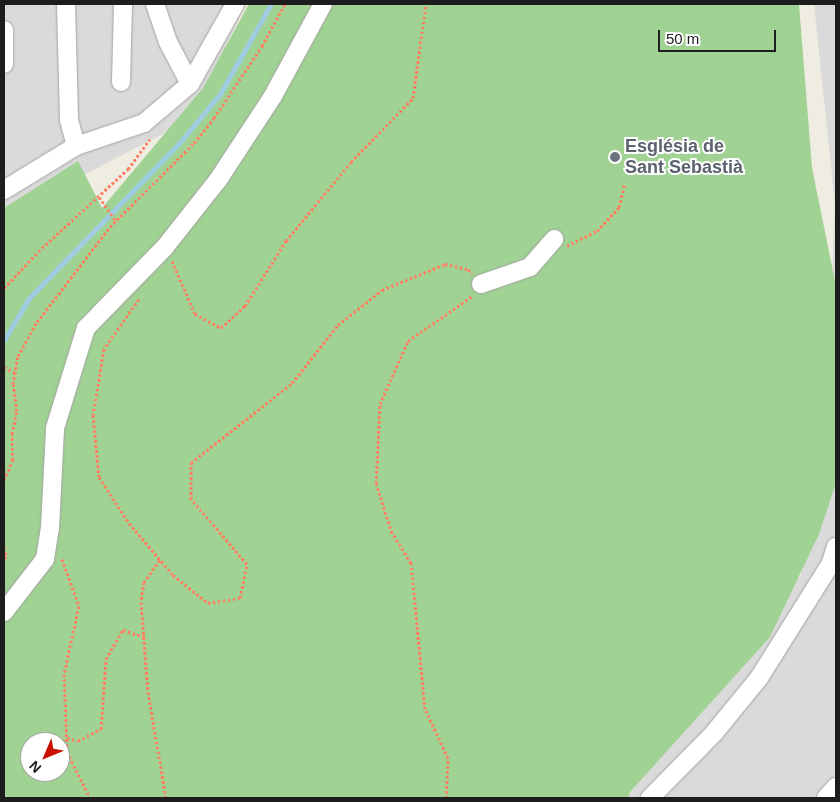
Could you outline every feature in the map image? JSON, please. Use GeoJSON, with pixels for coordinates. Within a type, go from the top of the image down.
{"type":"FeatureCollection","features":[{"type":"Feature","properties":{"kind":"street"},"geometry":{"type":"LineString","coordinates":[[66,4],[69,120],[76,146]]}},
{"type":"Feature","properties":{"kind":"street"},"geometry":{"type":"LineString","coordinates":[[121,82],[123,4]]}},
{"type":"Feature","properties":{"kind":"street"},"geometry":{"type":"LineString","coordinates":[[155,4],[168,42],[190,84]]}},
{"type":"Feature","properties":{"kind":"street"},"geometry":{"type":"LineString","coordinates":[[4,190],[76,146],[144,123],[190,84],[235,4]]}},
{"type":"Feature","properties":{"kind":"street"},"geometry":{"type":"LineString","coordinates":[[4,612],[45,559],[50,528],[55,428],[86,328],[165,247],[218,180],[273,96],[323,4]]}},
{"type":"Feature","properties":{"kind":"street"},"geometry":{"type":"LineString","coordinates":[[4,30],[4,64]]}},
{"type":"Feature","properties":{"kind":"street"},"geometry":{"type":"LineString","coordinates":[[481,284],[530,267],[557,243]]}},
{"type":"Feature","properties":{"kind":"street"},"geometry":{"type":"LineString","coordinates":[[650,798],[714,733],[759,678],[831,563],[836,546]]}},
{"type":"Feature","properties":{"kind":"street"},"geometry":{"type":"LineString","coordinates":[[826,798],[836,786]]}},
{"type":"Feature","properties":{"kind":"path"},"geometry":{"type":"LineString","coordinates":[[4,480],[13,460],[12,434],[17,411],[13,384],[18,356],[37,322],[116,221],[194,143],[214,118],[262,46],[285,4]]}},
{"type":"Feature","properties":{"kind":"path"},"geometry":{"type":"LineString","coordinates":[[165,247],[195,314],[220,328],[245,306],[286,241],[351,162],[412,98],[426,4]]}},
{"type":"Feature","properties":{"kind":"path"},"geometry":{"type":"LineString","coordinates":[[4,288],[42,248],[128,169],[156,130]]}},
{"type":"Feature","properties":{"kind":"path"},"geometry":{"type":"LineString","coordinates":[[557,243],[576,244],[597,230],[619,207],[625,183]]}},
{"type":"Feature","properties":{"kind":"path"},"geometry":{"type":"LineString","coordinates":[[99,197],[116,221]]}},
{"type":"Feature","properties":{"kind":"path"},"geometry":{"type":"LineString","coordinates":[[144,294],[104,349],[92,415],[99,477],[129,522],[172,575],[208,604],[240,598],[247,564],[191,499],[191,463],[292,383],[338,325],[382,290],[445,264],[468,269],[481,284],[468,302],[408,341],[380,404],[376,483],[392,533],[411,563],[425,709],[448,758],[446,798]]}},
{"type":"Feature","properties":{"kind":"path"},"geometry":{"type":"LineString","coordinates":[[5,367],[15,373]]}},
{"type":"Feature","properties":{"kind":"path"},"geometry":{"type":"LineString","coordinates":[[50,528],[79,606],[64,674],[67,732]]}},
{"type":"Feature","properties":{"kind":"path"},"geometry":{"type":"LineString","coordinates":[[4,547],[6,556],[4,560]]}},
{"type":"Feature","properties":{"kind":"path"},"geometry":{"type":"LineString","coordinates":[[160,560],[144,582],[142,620],[146,637],[148,692],[166,798]]}},
{"type":"Feature","properties":{"kind":"path"},"geometry":{"type":"LineString","coordinates":[[70,739],[78,741],[101,729],[106,659],[123,630],[146,637]]}},
{"type":"Feature","properties":{"kind":"path"},"geometry":{"type":"LineString","coordinates":[[70,758],[90,798]]}},
{"type":"Feature","properties":{"kind":"shaded area"},"geometry":{"type":"Polygon","coordinates":[[[4,4],[246,4],[192,119],[4,216],[4,4]]]}},
{"type":"Feature","properties":{"kind":"shaded area"},"geometry":{"type":"Polygon","coordinates":[[[814,4],[836,4],[836,798],[610,798],[801,575],[825,445],[835,205],[814,4]]]}},
{"type":"Feature","properties":{"kind":"green space"},"geometry":{"type":"Polygon","coordinates":[[[249,4],[799,4],[812,168],[836,286],[836,483],[819,534],[770,637],[630,792],[628,798],[4,798],[4,208],[78,161],[102,208],[203,88],[249,4]]]}},
{"type":"Feature","properties":{"kind":"waterway"},"geometry":{"type":"LineString","coordinates":[[4,340],[29,298],[180,142],[220,94],[271,4]]}},
{"type":"Feature","properties":{"kind":"place","name":"Església de Sant Sebastià"},"geometry":{"type":"Point","coordinates":[615,157]}}]}
